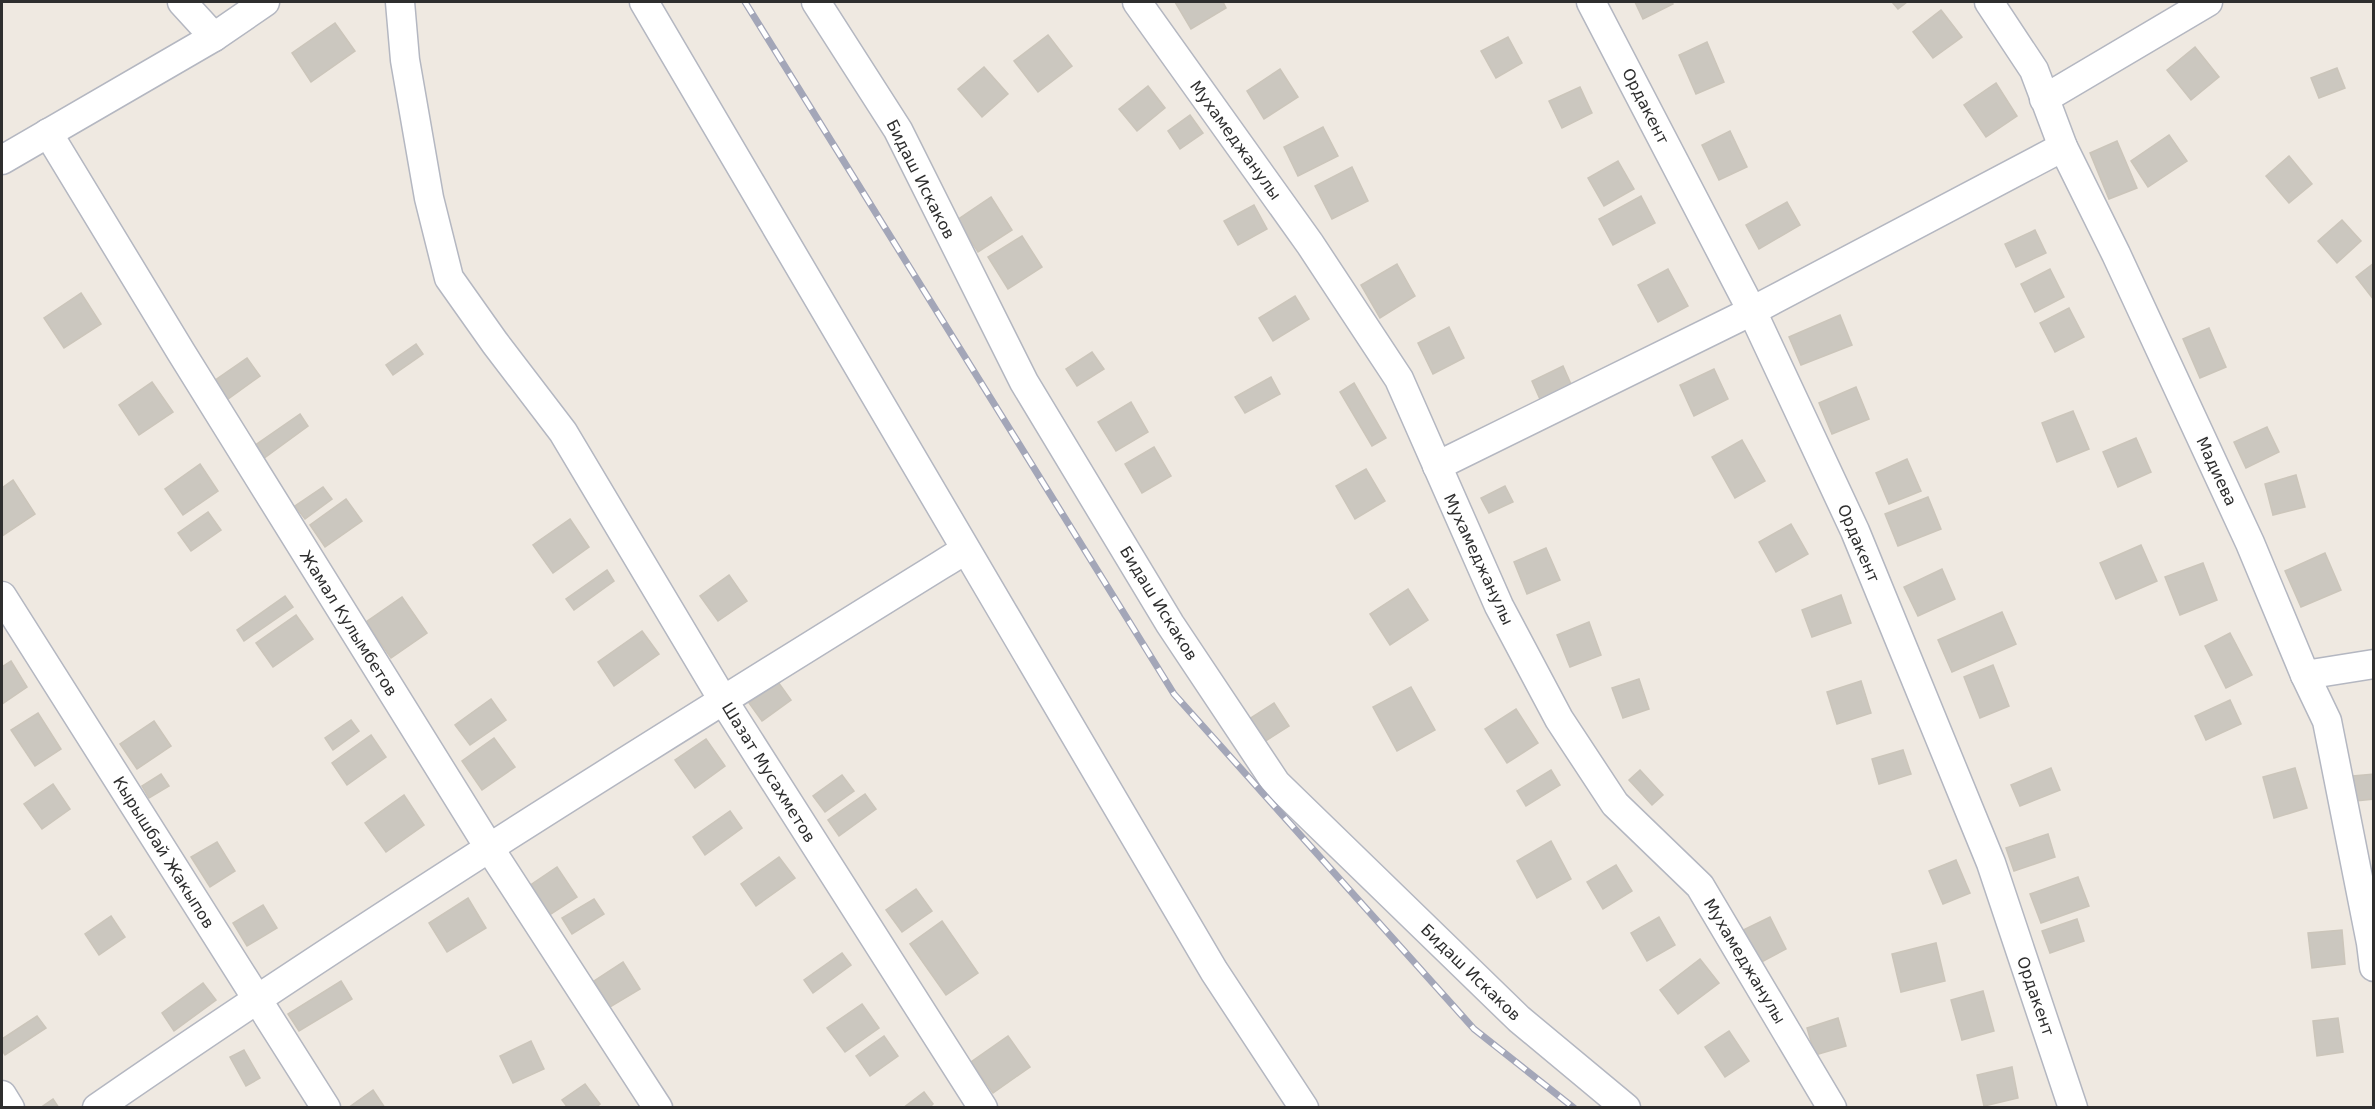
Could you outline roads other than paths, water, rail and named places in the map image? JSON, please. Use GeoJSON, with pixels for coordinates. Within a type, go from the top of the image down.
{"type":"FeatureCollection","features":[{"type":"Feature","properties":{"kind":"street"},"geometry":{"type":"LineString","coordinates":[[182,2],[214,37]]}},
{"type":"Feature","properties":{"kind":"street"},"geometry":{"type":"LineString","coordinates":[[2,160],[214,37],[265,2]]}},
{"type":"Feature","properties":{"kind":"street","name":"Шазат Мусахметов"},"geometry":{"type":"LineString","coordinates":[[400,2],[405,60],[427,186],[449,278],[563,432],[723,700],[983,1107]]}},
{"type":"Feature","properties":{"kind":"street"},"geometry":{"type":"LineString","coordinates":[[644,2],[1214,971],[1304,1107]]}},
{"type":"Feature","properties":{"kind":"street","name":"Бидаш Искаков"},"geometry":{"type":"LineString","coordinates":[[816,2],[898,130],[1024,382],[1170,624],[1276,783],[1519,1019],[1626,1107]]}},
{"type":"Feature","properties":{"kind":"street","name":"Мухамеджанулы"},"geometry":{"type":"LineString","coordinates":[[1137,2],[1310,244],[1399,379],[1499,606],[1559,719],[1615,804],[1700,886],[1832,1107]]}},
{"type":"Feature","properties":{"kind":"street","name":"Ордакент"},"geometry":{"type":"LineString","coordinates":[[1592,2],[1752,311],[1855,531],[1990,863],[2073,1107]]}},
{"type":"Feature","properties":{"kind":"street","name":"Мадиева"},"geometry":{"type":"LineString","coordinates":[[1989,2],[2034,70],[2063,147],[2116,254],[2250,543],[2305,675],[2327,721],[2371,942],[2373,967]]}},
{"type":"Feature","properties":{"kind":"street"},"geometry":{"type":"LineString","coordinates":[[2044,99],[2208,2]]}},
{"type":"Feature","properties":{"kind":"street","name":"Жамал Кулымбетов"},"geometry":{"type":"LineString","coordinates":[[48,134],[490,849],[658,1107]]}},
{"type":"Feature","properties":{"kind":"street"},"geometry":{"type":"LineString","coordinates":[[1437,466],[1752,311],[2063,147]]}},
{"type":"Feature","properties":{"kind":"street"},"geometry":{"type":"LineString","coordinates":[[97,1107],[256,998],[723,700],[965,550]]}},
{"type":"Feature","properties":{"kind":"street","name":"Кырышбай Жакыпов"},"geometry":{"type":"LineString","coordinates":[[2,596],[326,1107]]}},
{"type":"Feature","properties":{"kind":"street"},"geometry":{"type":"LineString","coordinates":[[2305,675],[2373,664]]}},
{"type":"Feature","properties":{"kind":"street"},"geometry":{"type":"LineString","coordinates":[[2,1095],[10,1107]]}},
{"type":"Feature","properties":{"kind":"railway"},"geometry":{"type":"LineString","coordinates":[[745,2],[1174,694],[1474,1029],[1574,1108]]}}]}
